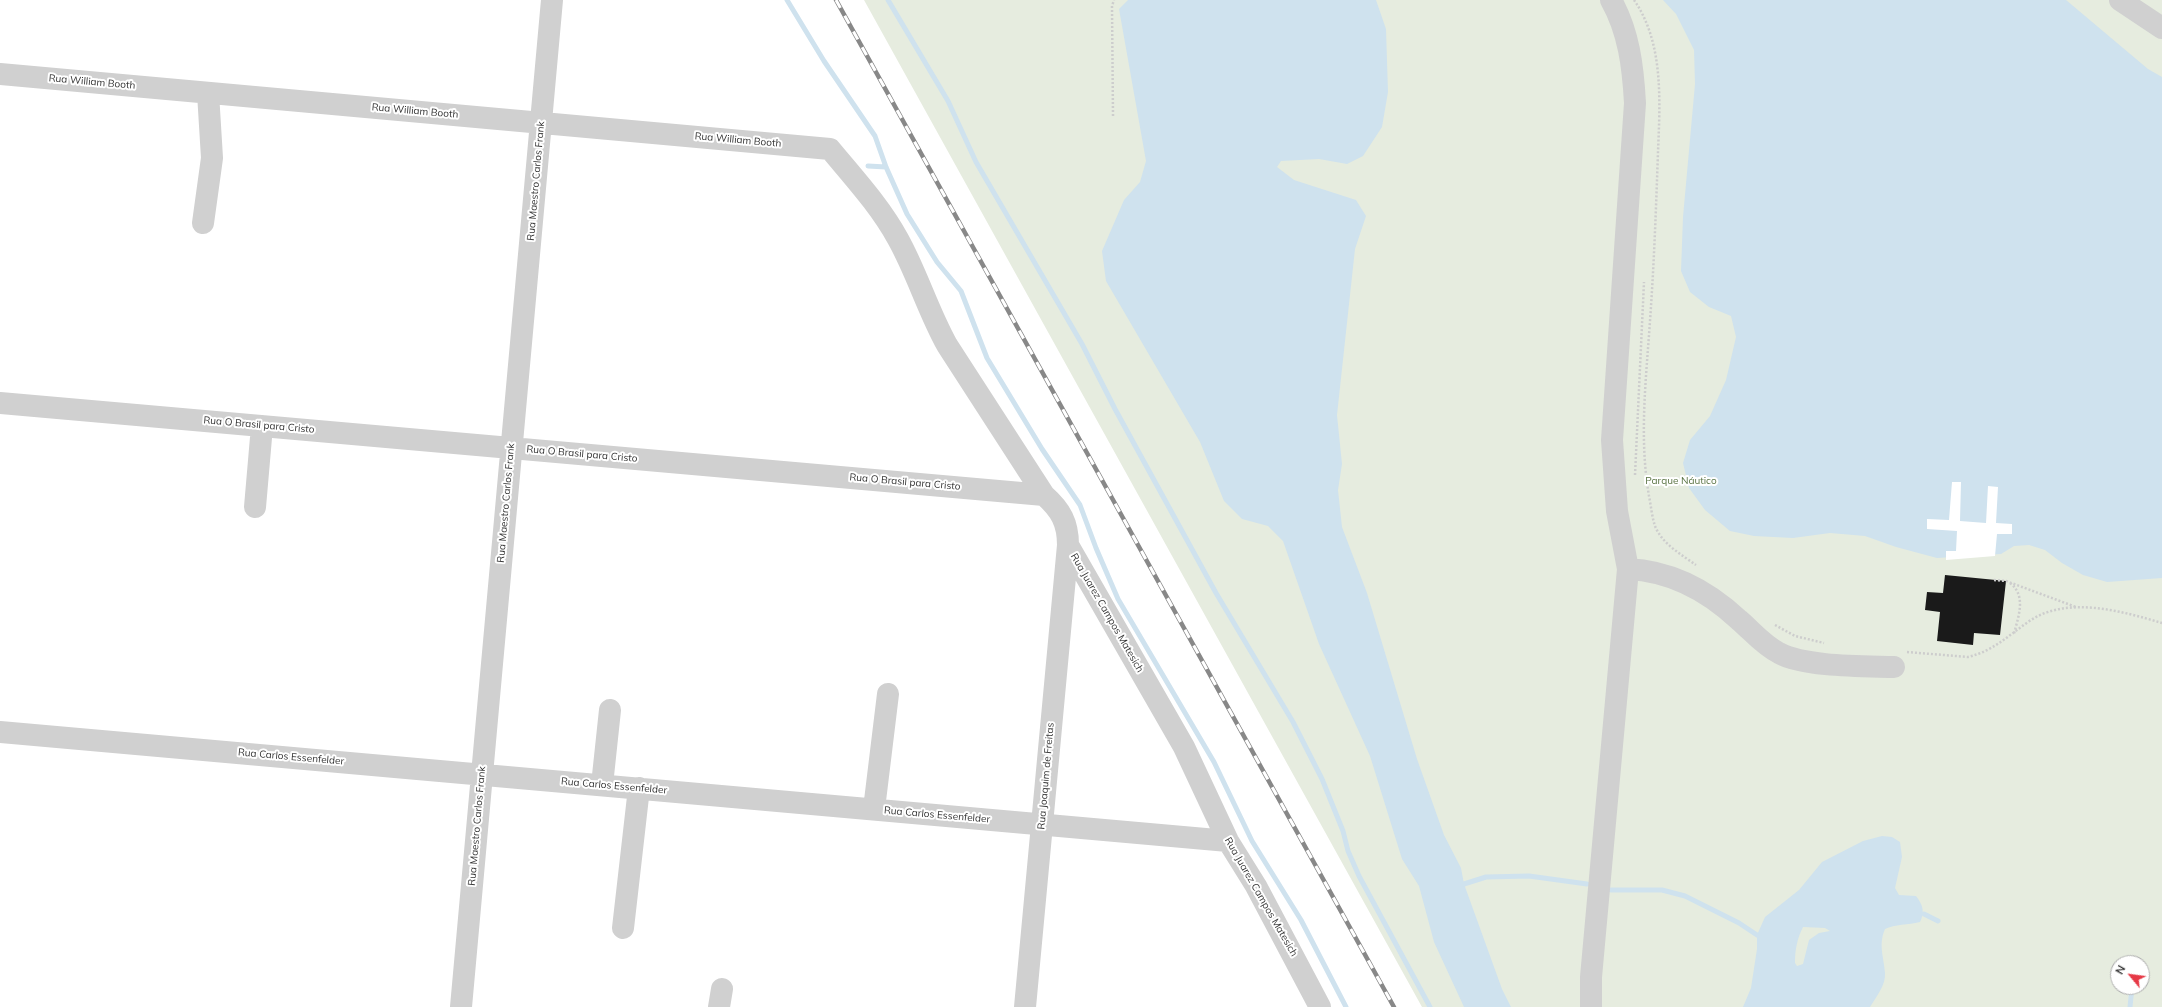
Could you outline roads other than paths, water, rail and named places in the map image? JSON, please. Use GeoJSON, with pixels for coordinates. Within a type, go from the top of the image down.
{"type":"FeatureCollection","features":[{"type":"Feature","properties":{"kind":"street","name":"Rua Maestro Carlos Frank"},"geometry":{"type":"LineString","coordinates":[[461,1007],[552,0]]}},
{"type":"Feature","properties":{"kind":"street"},"geometry":{"type":"LineString","coordinates":[[1591,1007],[1591,977],[1628,569],[1617,511],[1612,440],[1635,103],[1634,68],[1625,33],[1611,0]]}},
{"type":"Feature","properties":{"kind":"street"},"geometry":{"type":"LineString","coordinates":[[2120,0],[2162,28]]}},
{"type":"Feature","properties":{"kind":"street","name":"Rua William Booth"},"geometry":{"type":"LineString","coordinates":[[0,74],[830,149]]}},
{"type":"Feature","properties":{"kind":"street"},"geometry":{"type":"LineString","coordinates":[[203,223],[212,158],[208,93]]}},
{"type":"Feature","properties":{"kind":"street","name":"Rua Juarez Campos Matesich"},"geometry":{"type":"LineString","coordinates":[[830,149],[867,193],[898,239],[947,345],[1044,495],[1062,514],[1066,525],[1068,545],[1184,747],[1228,841],[1256,886],[1320,1007]]}},
{"type":"Feature","properties":{"kind":"street","name":"Rua O Brasil para Cristo"},"geometry":{"type":"LineString","coordinates":[[0,403],[1044,495]]}},
{"type":"Feature","properties":{"kind":"street"},"geometry":{"type":"LineString","coordinates":[[255,506],[262,426]]}},
{"type":"Feature","properties":{"kind":"street","name":"Rua Joaquim de Freitas"},"geometry":{"type":"LineString","coordinates":[[1025,1007],[1068,545]]}},
{"type":"Feature","properties":{"kind":"street"},"geometry":{"type":"LineString","coordinates":[[1628,569],[1648,570],[1688,583],[1713,598],[1762,642],[1780,654],[1801,660],[1822,662],[1897,659]]}},
{"type":"Feature","properties":{"kind":"street"},"geometry":{"type":"LineString","coordinates":[[874,809],[888,694]]}},
{"type":"Feature","properties":{"kind":"street"},"geometry":{"type":"LineString","coordinates":[[602,785],[610,710]]}},
{"type":"Feature","properties":{"kind":"street","name":"Rua Carlos Essenfelder"},"geometry":{"type":"LineString","coordinates":[[0,732],[1228,841]]}},
{"type":"Feature","properties":{"kind":"street"},"geometry":{"type":"LineString","coordinates":[[623,928],[639,788]]}},
{"type":"Feature","properties":{"kind":"water"},"geometry":{"type":"Polygon","coordinates":[[[1128,0],[1376,0],[1386,29],[1388,92],[1382,127],[1363,156],[1347,164],[1319,159],[1281,161],[1277,167],[1294,180],[1356,200],[1366,216],[1355,249],[1337,415],[1342,464],[1338,490],[1342,527],[1367,593],[1417,759],[1444,835],[1461,868],[1464,884],[1502,989],[1511,1007],[1464,1007],[1434,942],[1419,886],[1402,859],[1370,756],[1319,644],[1283,541],[1268,526],[1242,519],[1224,501],[1200,442],[1106,281],[1102,251],[1124,200],[1140,182],[1146,161],[1119,9],[1128,0]]]}},
{"type":"Feature","properties":{"kind":"water"},"geometry":{"type":"Polygon","coordinates":[[[1663,0],[2066,0],[2148,69],[2162,77],[2162,578],[2107,582],[2083,575],[2062,563],[2045,550],[2029,545],[2014,546],[2001,554],[1937,558],[1896,547],[1865,536],[1830,533],[1793,538],[1754,536],[1730,531],[1705,510],[1689,488],[1683,463],[1690,440],[1710,416],[1726,380],[1736,337],[1731,316],[1709,307],[1690,292],[1681,271],[1683,217],[1695,84],[1694,50],[1676,14],[1663,0]]]}},
{"type":"Feature","properties":{"kind":"water"},"geometry":{"type":"Polygon","coordinates":[[[1882,836],[1892,837],[1900,842],[1902,857],[1895,888],[1899,895],[1916,896],[1922,906],[1923,912],[1920,922],[1893,926],[1885,929],[1882,940],[1882,951],[1885,977],[1880,991],[1870,1007],[1743,1007],[1751,988],[1757,949],[1757,935],[1765,917],[1799,890],[1822,862],[1863,841],[1882,836]],[[1803,927],[1796,949],[1795,963],[1797,966],[1803,964],[1809,940],[1819,933],[1830,931],[1825,928],[1803,927]]]}},
{"type":"Feature","properties":{"kind":"waterway"},"geometry":{"type":"LineString","coordinates":[[787,0],[824,61],[875,136],[886,167],[907,214],[937,262],[961,291],[987,358],[1042,449],[1080,505],[1096,548],[1118,599],[1214,762],[1252,841],[1301,920],[1346,1007]]}},
{"type":"Feature","properties":{"kind":"waterway"},"geometry":{"type":"LineString","coordinates":[[888,0],[948,101],[976,162],[1082,344],[1115,409],[1216,593],[1293,722],[1322,779],[1343,831],[1348,851],[1359,876],[1430,1007]]}},
{"type":"Feature","properties":{"kind":"waterway"},"geometry":{"type":"LineString","coordinates":[[868,166],[886,167]]}},
{"type":"Feature","properties":{"kind":"waterway"},"geometry":{"type":"LineString","coordinates":[[1464,884],[1486,877],[1529,876],[1587,884]]}},
{"type":"Feature","properties":{"kind":"waterway"},"geometry":{"type":"LineString","coordinates":[[1611,890],[1662,890],[1685,896],[1739,923],[1757,935]]}},
{"type":"Feature","properties":{"kind":"waterway"},"geometry":{"type":"LineString","coordinates":[[1924,914],[1938,921]]}},
{"type":"Feature","properties":{"kind":"waterway"},"geometry":{"type":"LineString","coordinates":[[2130,1007],[2131,995]]}},
{"type":"Feature","properties":{"kind":"railway"},"geometry":{"type":"LineString","coordinates":[[836,0],[1394,1007]]}},
{"type":"Feature","properties":{"kind":"park label","name":"Parque Náutico"},"geometry":{"type":"Point","coordinates":[1681,481]}}]}
